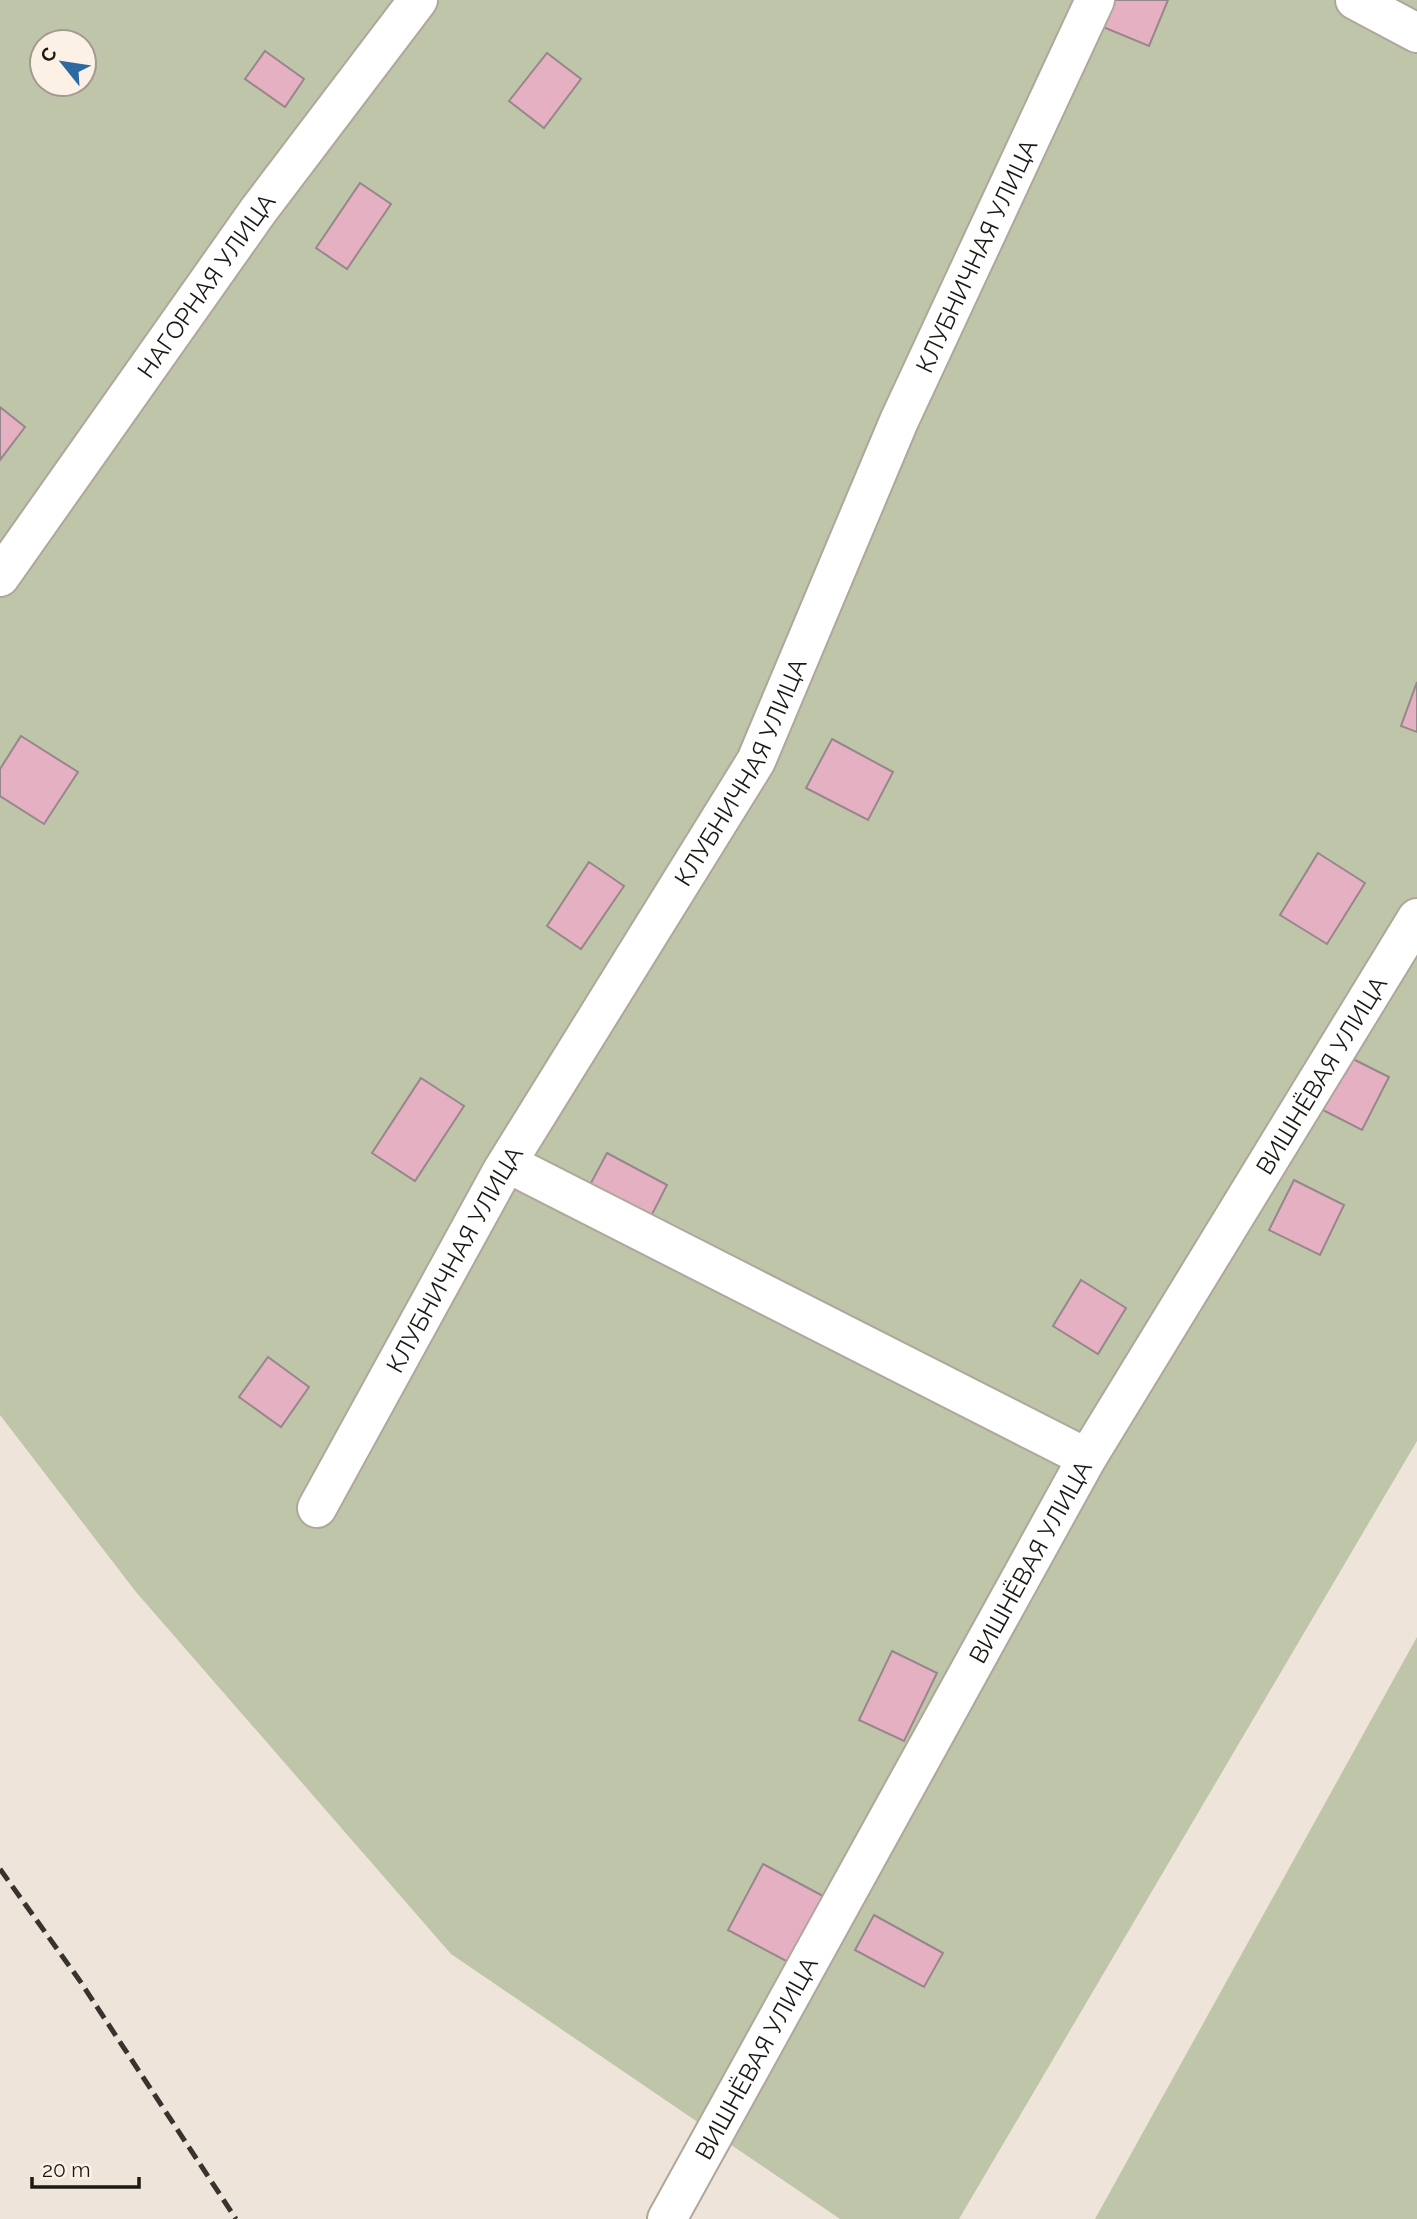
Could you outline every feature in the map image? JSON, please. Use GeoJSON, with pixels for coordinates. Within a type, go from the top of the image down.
{"type":"FeatureCollection","features":[{"type":"Feature","properties":{"kind":"street","name":"НАГОРНАЯ УЛИЦА"},"geometry":{"type":"LineString","coordinates":[[0,577],[258,211],[418,0]]}},
{"type":"Feature","properties":{"kind":"street","name":"КЛУБНИЧНАЯ УЛИЦА"},"geometry":{"type":"LineString","coordinates":[[317,1508],[507,1163],[756,761],[899,421],[1095,0]]}},
{"type":"Feature","properties":{"kind":"street"},"geometry":{"type":"LineString","coordinates":[[1354,0],[1417,33]]}},
{"type":"Feature","properties":{"kind":"street","name":"ВИШНЁВАЯ УЛИЦА"},"geometry":{"type":"LineString","coordinates":[[667,2219],[1087,1458],[1417,918]]}},
{"type":"Feature","properties":{"kind":"street"},"geometry":{"type":"LineString","coordinates":[[507,1163],[1087,1458]]}},
{"type":"Feature","properties":{"kind":"green space"},"geometry":{"type":"Polygon","coordinates":[[[0,0],[1417,0],[1417,1441],[959,2219],[840,2219],[451,1954],[136,1592],[0,1415],[0,0]]]}},
{"type":"Feature","properties":{"kind":"green space"},"geometry":{"type":"Polygon","coordinates":[[[1417,1637],[1417,2219],[1095,2219],[1417,1637]]]}},
{"type":"Feature","properties":{"kind":"building"},"geometry":{"type":"Polygon","coordinates":[[[1115,0],[1168,0],[1149,46],[1103,27],[1115,0]]]}},
{"type":"Feature","properties":{"kind":"building"},"geometry":{"type":"Polygon","coordinates":[[[265,51],[304,79],[285,107],[245,79],[265,51]]]}},
{"type":"Feature","properties":{"kind":"building"},"geometry":{"type":"Polygon","coordinates":[[[547,53],[581,79],[544,128],[509,101],[547,53]]]}},
{"type":"Feature","properties":{"kind":"building"},"geometry":{"type":"Polygon","coordinates":[[[360,183],[391,204],[347,269],[316,248],[360,183]]]}},
{"type":"Feature","properties":{"kind":"building"},"geometry":{"type":"Polygon","coordinates":[[[0,407],[25,427],[0,460],[0,407]]]}},
{"type":"Feature","properties":{"kind":"building"},"geometry":{"type":"Polygon","coordinates":[[[1417,682],[1417,732],[1401,726],[1417,682]]]}},
{"type":"Feature","properties":{"kind":"building"},"geometry":{"type":"Polygon","coordinates":[[[21,736],[78,772],[44,824],[0,796],[0,769],[21,736]]]}},
{"type":"Feature","properties":{"kind":"building"},"geometry":{"type":"Polygon","coordinates":[[[832,739],[893,772],[868,820],[806,788],[832,739]]]}},
{"type":"Feature","properties":{"kind":"building"},"geometry":{"type":"Polygon","coordinates":[[[1318,853],[1365,883],[1327,944],[1280,915],[1318,853]]]}},
{"type":"Feature","properties":{"kind":"building"},"geometry":{"type":"Polygon","coordinates":[[[589,862],[624,886],[581,949],[547,926],[589,862]]]}},
{"type":"Feature","properties":{"kind":"building"},"geometry":{"type":"Polygon","coordinates":[[[1343,1054],[1389,1077],[1362,1130],[1317,1107],[1343,1054]]]}},
{"type":"Feature","properties":{"kind":"building"},"geometry":{"type":"Polygon","coordinates":[[[421,1078],[464,1106],[415,1181],[372,1153],[421,1078]]]}},
{"type":"Feature","properties":{"kind":"building"},"geometry":{"type":"Polygon","coordinates":[[[607,1153],[667,1185],[646,1226],[585,1194],[607,1153]]]}},
{"type":"Feature","properties":{"kind":"building"},"geometry":{"type":"Polygon","coordinates":[[[1294,1180],[1344,1205],[1320,1255],[1269,1230],[1294,1180]]]}},
{"type":"Feature","properties":{"kind":"building"},"geometry":{"type":"Polygon","coordinates":[[[1081,1280],[1126,1308],[1098,1354],[1053,1326],[1081,1280]]]}},
{"type":"Feature","properties":{"kind":"building"},"geometry":{"type":"Polygon","coordinates":[[[268,1357],[309,1387],[281,1427],[239,1397],[268,1357]]]}},
{"type":"Feature","properties":{"kind":"building"},"geometry":{"type":"Polygon","coordinates":[[[892,1651],[937,1673],[904,1741],[859,1720],[892,1651]]]}},
{"type":"Feature","properties":{"kind":"building"},"geometry":{"type":"Polygon","coordinates":[[[763,1864],[823,1896],[788,1962],[728,1930],[763,1864]]]}},
{"type":"Feature","properties":{"kind":"building"},"geometry":{"type":"Polygon","coordinates":[[[874,1915],[943,1953],[924,1987],[855,1950],[874,1915]]]}},
{"type":"Feature","properties":{"kind":"railway"},"geometry":{"type":"LineString","coordinates":[[0,1869],[80,1981],[236,2219]]}}]}
